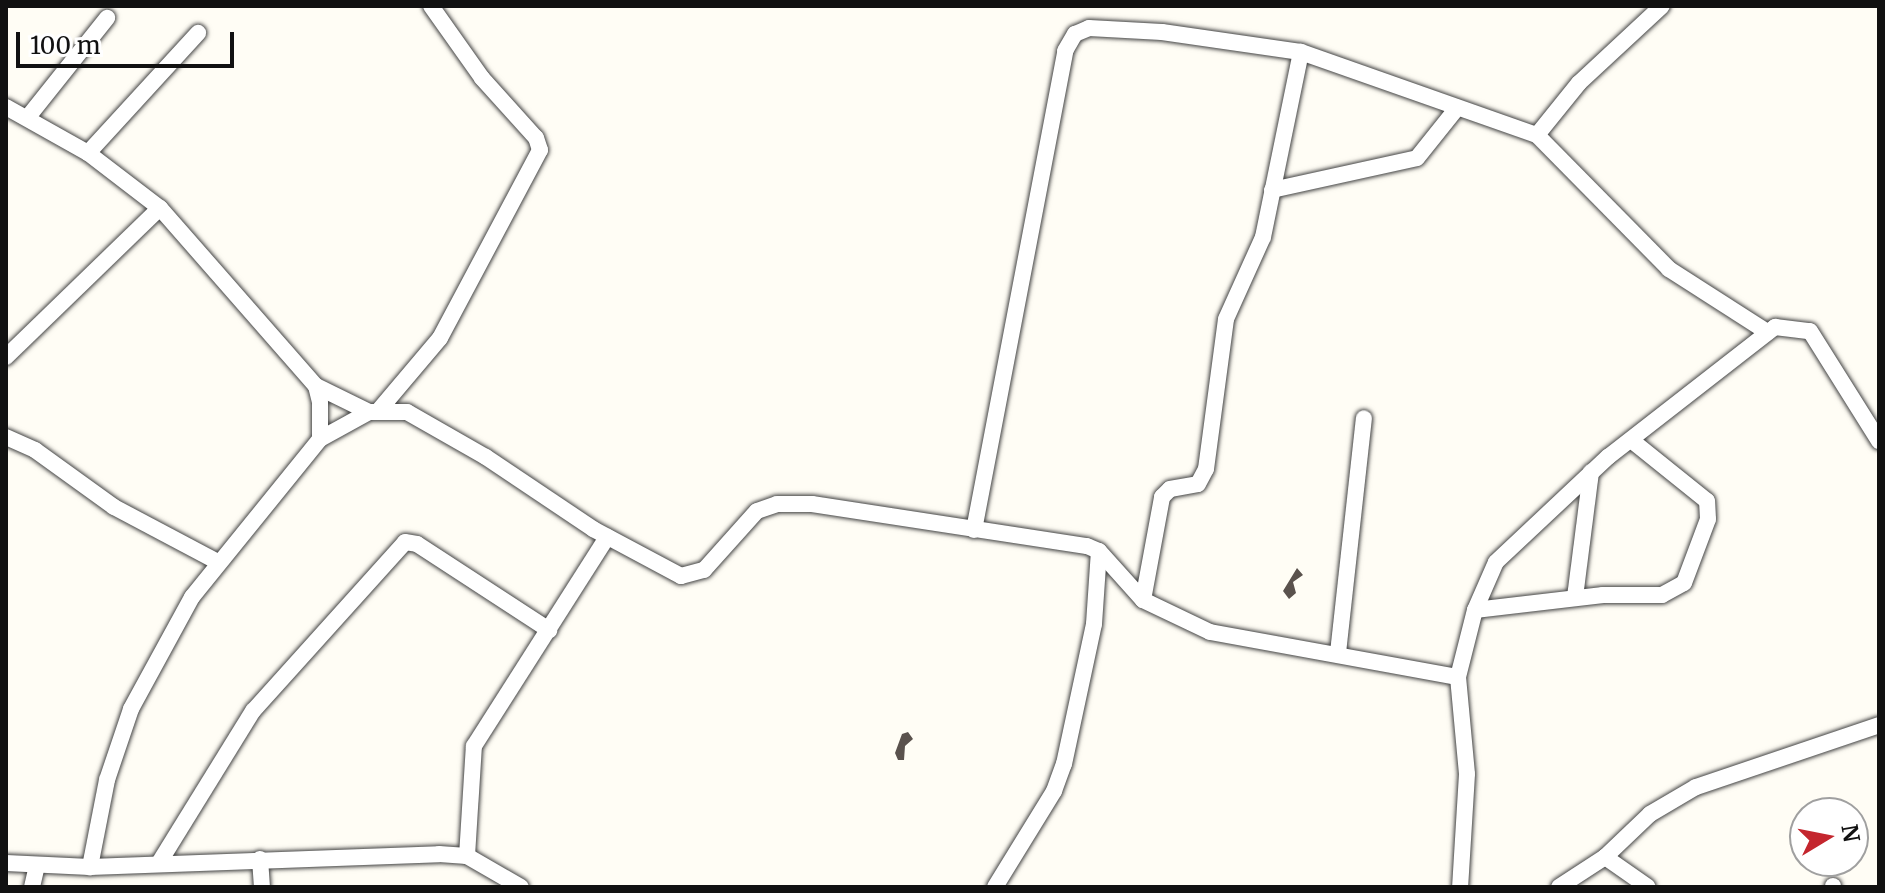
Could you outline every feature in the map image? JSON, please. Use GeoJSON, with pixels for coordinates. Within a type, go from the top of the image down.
{"type":"FeatureCollection","features":[{"type":"Feature","properties":{"kind":"street"},"geometry":{"type":"LineString","coordinates":[[90,867],[116,744],[192,597],[320,439],[374,410],[440,338],[540,150],[536,138],[482,78],[431,6]]}},
{"type":"Feature","properties":{"kind":"street"},"geometry":{"type":"LineString","coordinates":[[1537,135],[1579,83],[1662,6]]}},
{"type":"Feature","properties":{"kind":"street"},"geometry":{"type":"LineString","coordinates":[[28,117],[107,18]]}},
{"type":"Feature","properties":{"kind":"street"},"geometry":{"type":"LineString","coordinates":[[974,530],[1070,40],[1089,28],[1162,32],[1301,52],[1537,135],[1669,269],[1767,332]]}},
{"type":"Feature","properties":{"kind":"street"},"geometry":{"type":"LineString","coordinates":[[88,153],[198,33]]}},
{"type":"Feature","properties":{"kind":"street"},"geometry":{"type":"LineString","coordinates":[[1143,600],[1164,494],[1198,484],[1206,469],[1226,319],[1263,237],[1301,52]]}},
{"type":"Feature","properties":{"kind":"street"},"geometry":{"type":"LineString","coordinates":[[6,107],[88,153],[160,208],[316,386],[374,410],[407,412],[486,457],[607,537],[670,572],[691,577],[704,570],[757,511],[777,504],[812,504],[1099,551],[1143,600],[1210,632],[1458,677]]}},
{"type":"Feature","properties":{"kind":"street"},"geometry":{"type":"LineString","coordinates":[[1272,190],[1417,158],[1457,108]]}},
{"type":"Feature","properties":{"kind":"street"},"geometry":{"type":"LineString","coordinates":[[6,357],[160,208]]}},
{"type":"Feature","properties":{"kind":"street"},"geometry":{"type":"LineString","coordinates":[[1460,887],[1468,786],[1458,677],[1475,610],[1496,562],[1591,472],[1767,332],[1790,325],[1810,331],[1879,441]]}},
{"type":"Feature","properties":{"kind":"street"},"geometry":{"type":"LineString","coordinates":[[316,386],[320,439]]}},
{"type":"Feature","properties":{"kind":"street"},"geometry":{"type":"LineString","coordinates":[[1338,653],[1364,418]]}},
{"type":"Feature","properties":{"kind":"street"},"geometry":{"type":"LineString","coordinates":[[6,437],[35,450],[114,507],[218,562]]}},
{"type":"Feature","properties":{"kind":"street"},"geometry":{"type":"LineString","coordinates":[[1475,610],[1575,597],[1674,591],[1684,583],[1708,519],[1705,498],[1631,440]]}},
{"type":"Feature","properties":{"kind":"street"},"geometry":{"type":"LineString","coordinates":[[1575,597],[1591,472]]}},
{"type":"Feature","properties":{"kind":"street"},"geometry":{"type":"LineString","coordinates":[[467,856],[474,746],[607,537]]}},
{"type":"Feature","properties":{"kind":"street"},"geometry":{"type":"LineString","coordinates":[[159,863],[253,711],[405,542],[417,544],[549,630]]}},
{"type":"Feature","properties":{"kind":"street"},"geometry":{"type":"LineString","coordinates":[[995,887],[1054,791],[1064,764],[1094,624],[1099,551]]}},
{"type":"Feature","properties":{"kind":"street"},"geometry":{"type":"LineString","coordinates":[[1559,887],[1605,857],[1650,814],[1696,787],[1879,725]]}},
{"type":"Feature","properties":{"kind":"street"},"geometry":{"type":"LineString","coordinates":[[6,863],[90,867],[260,859],[467,856],[521,887]]}},
{"type":"Feature","properties":{"kind":"street"},"geometry":{"type":"LineString","coordinates":[[1605,857],[1648,887]]}},
{"type":"Feature","properties":{"kind":"street"},"geometry":{"type":"LineString","coordinates":[[260,859],[262,887]]}},
{"type":"Feature","properties":{"kind":"street"},"geometry":{"type":"LineString","coordinates":[[32,887],[37,866]]}},
{"type":"Feature","properties":{"kind":"building"},"geometry":{"type":"Polygon","coordinates":[[[1297,568],[1303,575],[1293,582],[1296,593],[1289,599],[1283,591],[1297,568]]]}},
{"type":"Feature","properties":{"kind":"building"},"geometry":{"type":"Polygon","coordinates":[[[908,732],[913,739],[905,746],[904,760],[898,760],[895,753],[902,734],[908,732]]]}}]}
